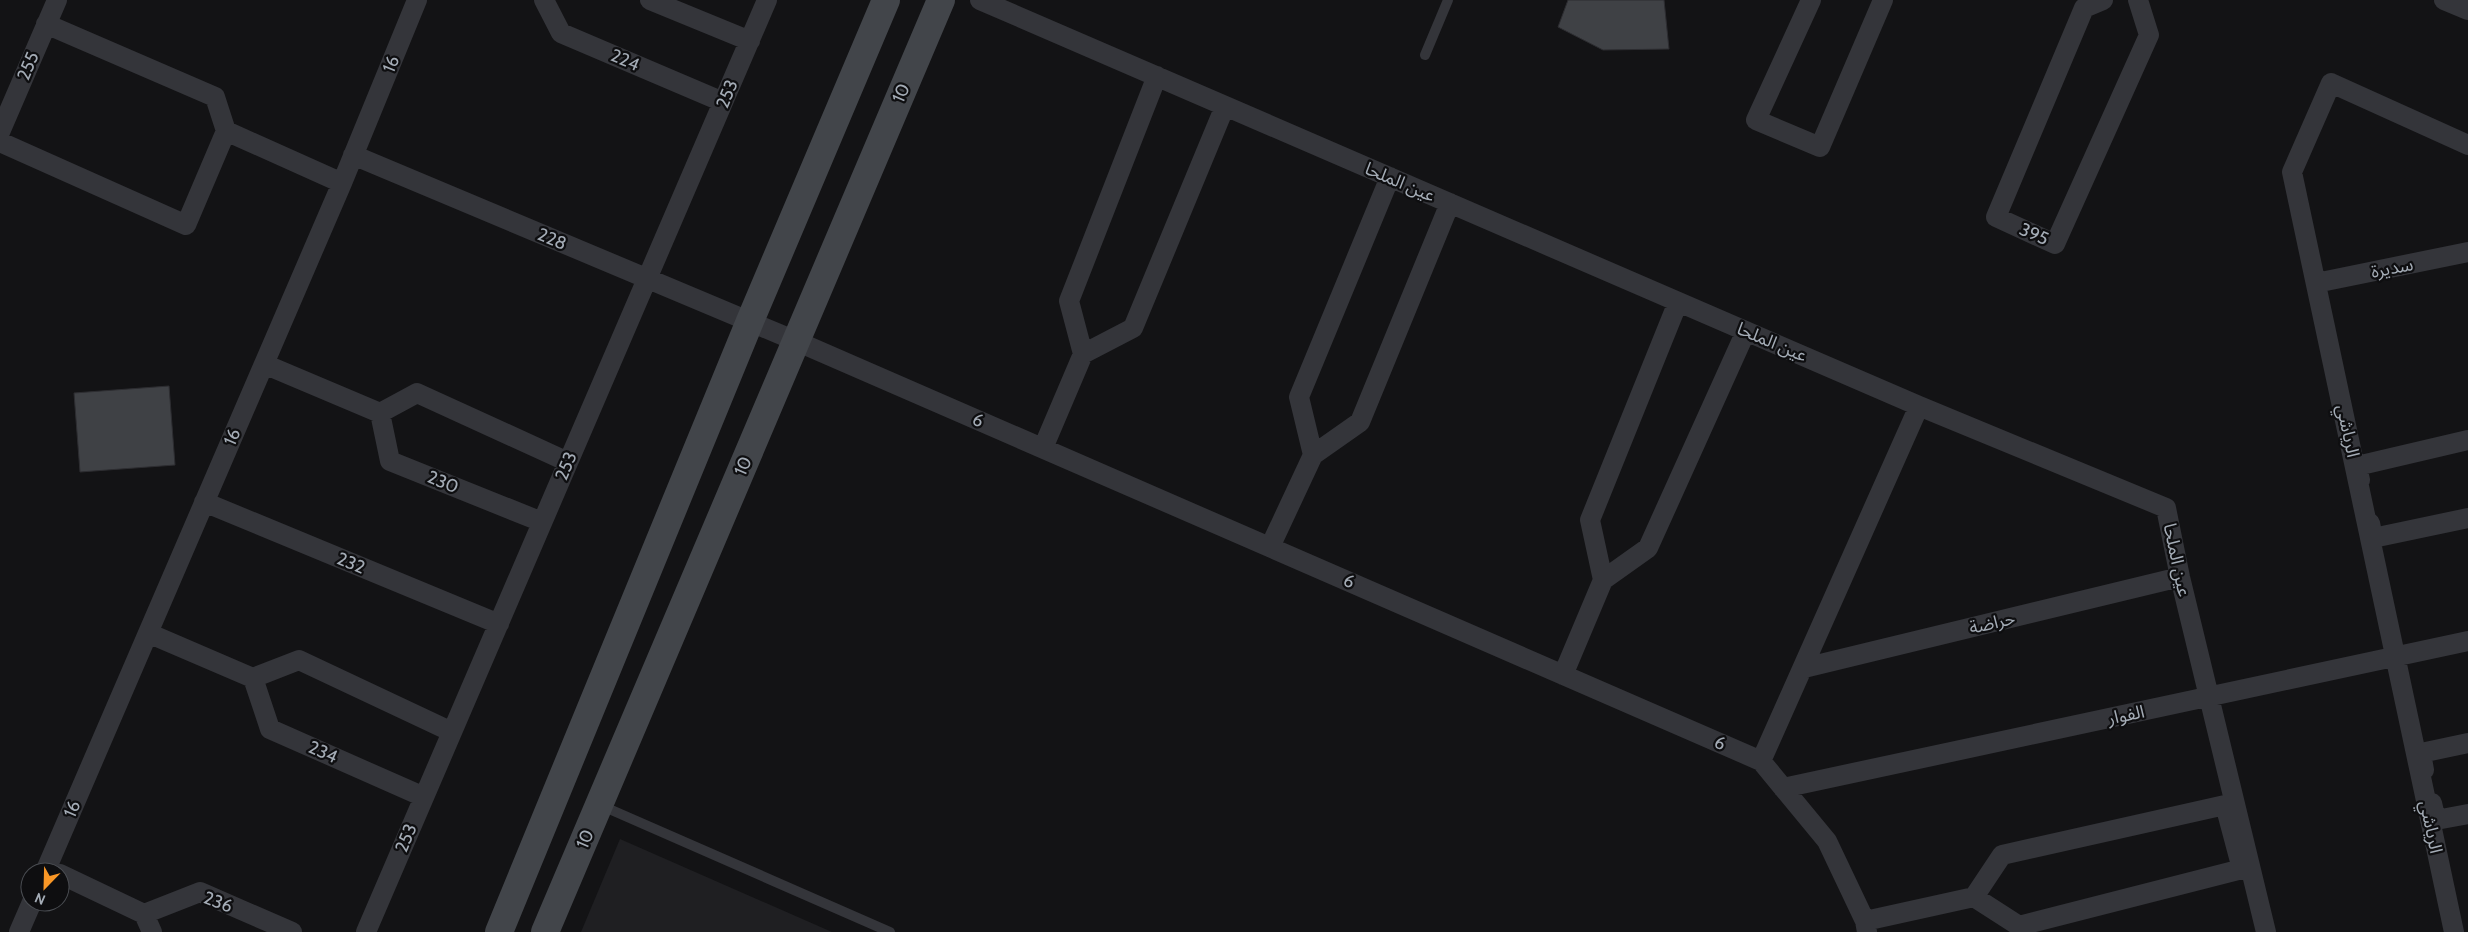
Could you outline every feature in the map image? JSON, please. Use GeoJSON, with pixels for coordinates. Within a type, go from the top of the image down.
{"type":"FeatureCollection","features":[{"type":"Feature","properties":{"kind":"street","name":"255"},"geometry":{"type":"LineString","coordinates":[[0,132],[57,0]]}},
{"type":"Feature","properties":{"kind":"street","name":"16"},"geometry":{"type":"LineString","coordinates":[[56,862],[148,634],[354,155],[417,0]]}},
{"type":"Feature","properties":{"kind":"street","name":"224"},"geometry":{"type":"LineString","coordinates":[[544,0],[561,33],[723,102]]}},
{"type":"Feature","properties":{"kind":"street"},"geometry":{"type":"LineString","coordinates":[[650,0],[750,41]]}},
{"type":"Feature","properties":{"kind":"street","name":"253"},"geometry":{"type":"LineString","coordinates":[[366,932],[767,0]]}},
{"type":"Feature","properties":{"kind":"street"},"geometry":{"type":"LineString","coordinates":[[500,932],[750,321],[886,0]]}},
{"type":"Feature","properties":{"kind":"street","name":"10"},"geometry":{"type":"LineString","coordinates":[[545,932],[941,0]]}},
{"type":"Feature","properties":{"kind":"street","name":"عين الملحا"},"geometry":{"type":"LineString","coordinates":[[980,0],[1919,406],[2166,508],[2180,578],[2266,932]]}},
{"type":"Feature","properties":{"kind":"street"},"geometry":{"type":"LineString","coordinates":[[1811,0],[1756,120],[1820,147],[1883,0]]}},
{"type":"Feature","properties":{"kind":"street","name":"395"},"geometry":{"type":"LineString","coordinates":[[2103,0],[2084,8],[1996,217],[2056,244],[2149,35],[2138,0]]}},
{"type":"Feature","properties":{"kind":"street"},"geometry":{"type":"LineString","coordinates":[[2444,0],[2468,10]]}},
{"type":"Feature","properties":{"kind":"street"},"geometry":{"type":"LineString","coordinates":[[0,142],[186,225],[226,132],[215,97],[46,24]]}},
{"type":"Feature","properties":{"kind":"street"},"geometry":{"type":"LineString","coordinates":[[1043,448],[1083,354],[1069,301],[1157,76]]}},
{"type":"Feature","properties":{"kind":"street","name":"الرياشي"},"geometry":{"type":"LineString","coordinates":[[2454,932],[2292,172],[2331,83],[2468,146]]}},
{"type":"Feature","properties":{"kind":"street"},"geometry":{"type":"LineString","coordinates":[[1083,354],[1133,328],[1225,106]]}},
{"type":"Feature","properties":{"kind":"street"},"geometry":{"type":"LineString","coordinates":[[226,132],[342,182]]}},
{"type":"Feature","properties":{"kind":"street","name":"228"},"geometry":{"type":"LineString","coordinates":[[354,155],[750,321]]}},
{"type":"Feature","properties":{"kind":"street"},"geometry":{"type":"LineString","coordinates":[[1314,455],[1299,397],[1390,177]]}},
{"type":"Feature","properties":{"kind":"street"},"geometry":{"type":"LineString","coordinates":[[1270,547],[1314,455],[1360,422],[1450,203]]}},
{"type":"Feature","properties":{"kind":"street","name":"سديرة"},"geometry":{"type":"LineString","coordinates":[[2316,282],[2468,252]]}},
{"type":"Feature","properties":{"kind":"street"},"geometry":{"type":"LineString","coordinates":[[1603,580],[1590,520],[1678,302]]}},
{"type":"Feature","properties":{"kind":"street","name":"6"},"geometry":{"type":"LineString","coordinates":[[750,321],[1761,761],[1827,841],[1866,927]]}},
{"type":"Feature","properties":{"kind":"street"},"geometry":{"type":"LineString","coordinates":[[1563,675],[1603,580],[1648,548],[1746,331]]}},
{"type":"Feature","properties":{"kind":"street"},"geometry":{"type":"LineString","coordinates":[[264,364],[380,413],[417,393],[568,462]]}},
{"type":"Feature","properties":{"kind":"street"},"geometry":{"type":"LineString","coordinates":[[1761,761],[1919,406]]}},
{"type":"Feature","properties":{"kind":"street","name":"230"},"geometry":{"type":"LineString","coordinates":[[380,413],[390,461],[542,522]]}},
{"type":"Feature","properties":{"kind":"street"},"geometry":{"type":"LineString","coordinates":[[2468,440],[2357,466],[2373,538],[2468,518]]}},
{"type":"Feature","properties":{"kind":"street","name":"232"},"geometry":{"type":"LineString","coordinates":[[204,502],[499,624]]}},
{"type":"Feature","properties":{"kind":"street","name":"حراضة"},"geometry":{"type":"LineString","coordinates":[[1804,668],[2180,578]]}},
{"type":"Feature","properties":{"kind":"street"},"geometry":{"type":"LineString","coordinates":[[148,634],[254,678],[299,660],[452,732]]}},
{"type":"Feature","properties":{"kind":"street","name":"الفوار"},"geometry":{"type":"LineString","coordinates":[[1783,788],[2468,641]]}},
{"type":"Feature","properties":{"kind":"street","name":"234"},"geometry":{"type":"LineString","coordinates":[[254,678],[270,729],[424,797]]}},
{"type":"Feature","properties":{"kind":"street"},"geometry":{"type":"LineString","coordinates":[[2468,743],[2421,753],[2436,820],[2468,814]]}},
{"type":"Feature","properties":{"kind":"street"},"geometry":{"type":"LineString","coordinates":[[1866,927],[1974,897],[2002,854],[2225,806],[2242,869],[2019,926],[1974,897]]}},
{"type":"Feature","properties":{"kind":"street"},"geometry":{"type":"LineString","coordinates":[[70,879],[144,914],[152,932]]}},
{"type":"Feature","properties":{"kind":"street","name":"236"},"geometry":{"type":"LineString","coordinates":[[144,914],[200,892],[292,932]]}},
{"type":"Feature","properties":{"kind":"street"},"geometry":{"type":"LineString","coordinates":[[19,932],[28,912]]}},
{"type":"Feature","properties":{"kind":"lane"},"geometry":{"type":"LineString","coordinates":[[1424,55],[1448,0]]}},
{"type":"Feature","properties":{"kind":"lane"},"geometry":{"type":"LineString","coordinates":[[599,805],[890,932]]}},
{"type":"Feature","properties":{"kind":"shaded area"},"geometry":{"type":"Polygon","coordinates":[[[620,839],[832,932],[581,932],[620,839]]]}},
{"type":"Feature","properties":{"kind":"building"},"geometry":{"type":"Polygon","coordinates":[[[1568,0],[1664,0],[1669,49],[1603,50],[1558,27],[1568,0]]]}},
{"type":"Feature","properties":{"kind":"building"},"geometry":{"type":"Polygon","coordinates":[[[169,386],[175,465],[80,472],[74,393],[169,386]]]}}]}
